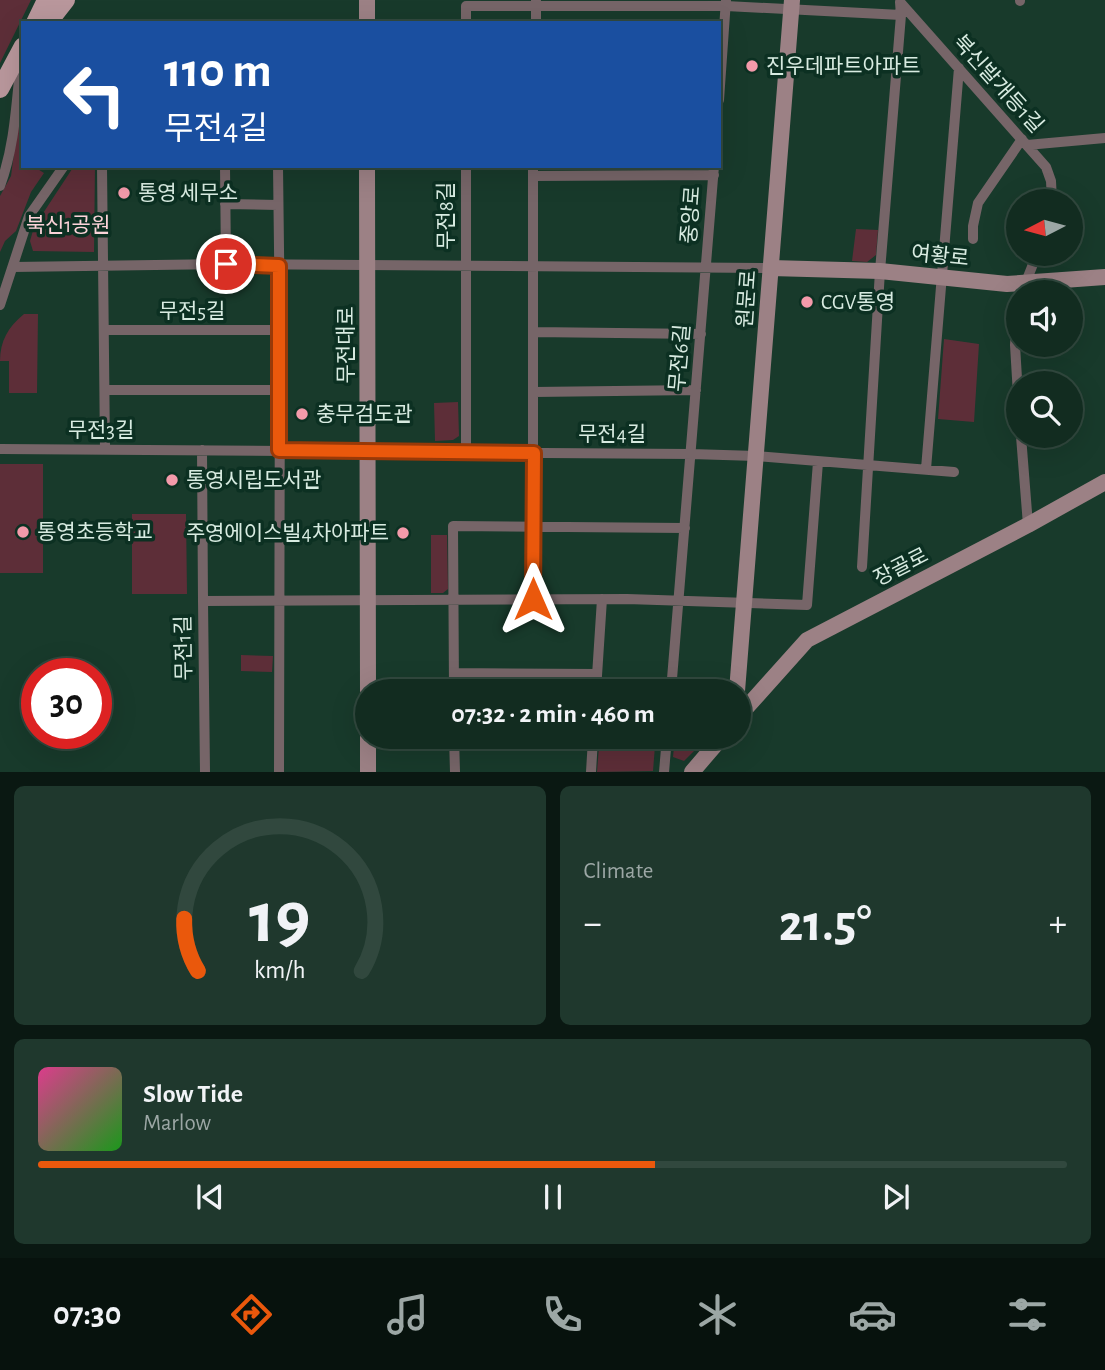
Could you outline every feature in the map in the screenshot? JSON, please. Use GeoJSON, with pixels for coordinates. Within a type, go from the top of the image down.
{"type":"FeatureCollection","features":[{"type":"Feature","properties":{"kind":"main road"},"geometry":{"type":"LineString","coordinates":[[36,21],[46,0]]}},
{"type":"Feature","properties":{"kind":"main road"},"geometry":{"type":"LineString","coordinates":[[47,21],[55,0]]}},
{"type":"Feature","properties":{"kind":"main road"},"geometry":{"type":"LineString","coordinates":[[48,21],[66,0]]}},
{"type":"Feature","properties":{"kind":"main road"},"geometry":{"type":"LineString","coordinates":[[0,89],[21,50]]}},
{"type":"Feature","properties":{"kind":"main road"},"geometry":{"type":"LineString","coordinates":[[0,106],[21,66]]}},
{"type":"Feature","properties":{"kind":"street"},"geometry":{"type":"LineString","coordinates":[[367,0],[367,21]]}},
{"type":"Feature","properties":{"kind":"street"},"geometry":{"type":"LineString","coordinates":[[862,567],[880,271],[901,15],[899,1]]}},
{"type":"Feature","properties":{"kind":"street","name":"북신발개등1길"},"geometry":{"type":"LineString","coordinates":[[899,1],[1046,167],[1051,189]]}},
{"type":"Feature","properties":{"kind":"street"},"geometry":{"type":"LineString","coordinates":[[466,21],[466,6],[536,3],[792,5],[901,15]]}},
{"type":"Feature","properties":{"kind":"street"},"geometry":{"type":"LineString","coordinates":[[536,3],[536,21]]}},
{"type":"Feature","properties":{"kind":"street"},"geometry":{"type":"LineString","coordinates":[[721,70],[726,3]]}},
{"type":"Feature","properties":{"kind":"street","name":"원문로"},"geometry":{"type":"LineString","coordinates":[[738,679],[792,5]]}},
{"type":"Feature","properties":{"kind":"street"},"geometry":{"type":"LineString","coordinates":[[0,186],[8,164],[21,66]]}},
{"type":"Feature","properties":{"kind":"street"},"geometry":{"type":"LineString","coordinates":[[926,469],[959,68]]}},
{"type":"Feature","properties":{"kind":"street"},"geometry":{"type":"LineString","coordinates":[[973,239],[978,203],[1024,142],[1105,138]]}},
{"type":"Feature","properties":{"kind":"street"},"geometry":{"type":"LineString","coordinates":[[0,305],[29,216],[63,168]]}},
{"type":"Feature","properties":{"kind":"street"},"geometry":{"type":"LineString","coordinates":[[102,168],[105,449]]}},
{"type":"Feature","properties":{"kind":"street"},"geometry":{"type":"LineString","coordinates":[[225,168],[226,264]]}},
{"type":"Feature","properties":{"kind":"street"},"geometry":{"type":"LineString","coordinates":[[278,168],[279,772]]}},
{"type":"Feature","properties":{"kind":"street","name":"무전대로"},"geometry":{"type":"LineString","coordinates":[[367,168],[368,679]]}},
{"type":"Feature","properties":{"kind":"street","name":"무전8길"},"geometry":{"type":"LineString","coordinates":[[466,168],[466,453]]}},
{"type":"Feature","properties":{"kind":"street"},"geometry":{"type":"LineString","coordinates":[[533,599],[533,171],[714,171]]}},
{"type":"Feature","properties":{"kind":"street","name":"중앙로"},"geometry":{"type":"LineString","coordinates":[[707,267],[714,171]]}},
{"type":"Feature","properties":{"kind":"street"},"geometry":{"type":"LineString","coordinates":[[225,204],[278,205]]}},
{"type":"Feature","properties":{"kind":"street"},"geometry":{"type":"LineString","coordinates":[[13,267],[226,264],[771,268]]}},
{"type":"Feature","properties":{"kind":"street","name":"무전6길"},"geometry":{"type":"LineString","coordinates":[[691,454],[707,267]]}},
{"type":"Feature","properties":{"kind":"street","name":"여황로"},"geometry":{"type":"LineString","coordinates":[[771,268],[880,271],[1006,284]]}},
{"type":"Feature","properties":{"kind":"street","name":"여황로"},"geometry":{"type":"LineString","coordinates":[[1081,280],[1105,277]]}},
{"type":"Feature","properties":{"kind":"street","name":"무전5길"},"geometry":{"type":"LineString","coordinates":[[104,330],[280,330]]}},
{"type":"Feature","properties":{"kind":"street"},"geometry":{"type":"LineString","coordinates":[[534,332],[701,334]]}},
{"type":"Feature","properties":{"kind":"street"},"geometry":{"type":"LineString","coordinates":[[104,390],[280,390]]}},
{"type":"Feature","properties":{"kind":"street"},"geometry":{"type":"LineString","coordinates":[[534,391],[696,390]]}},
{"type":"Feature","properties":{"kind":"street"},"geometry":{"type":"LineString","coordinates":[[1022,448],[1028,526]]}},
{"type":"Feature","properties":{"kind":"street","name":"무전3길"},"geometry":{"type":"LineString","coordinates":[[0,449],[367,451]]}},
{"type":"Feature","properties":{"kind":"street"},"geometry":{"type":"LineString","coordinates":[[202,450],[203,601]]}},
{"type":"Feature","properties":{"kind":"street","name":"무전4길"},"geometry":{"type":"LineString","coordinates":[[367,451],[756,456],[954,472]]}},
{"type":"Feature","properties":{"kind":"street"},"geometry":{"type":"LineString","coordinates":[[672,679],[691,454]]}},
{"type":"Feature","properties":{"kind":"street"},"geometry":{"type":"LineString","coordinates":[[745,602],[807,605],[818,462]]}},
{"type":"Feature","properties":{"kind":"street","name":"장골로"},"geometry":{"type":"LineString","coordinates":[[751,702],[807,639],[1028,526],[1105,482]]}},
{"type":"Feature","properties":{"kind":"street"},"geometry":{"type":"LineString","coordinates":[[454,679],[453,526],[685,527]]}},
{"type":"Feature","properties":{"kind":"street"},"geometry":{"type":"LineString","coordinates":[[597,679],[602,598]]}},
{"type":"Feature","properties":{"kind":"street","name":"무전1길"},"geometry":{"type":"LineString","coordinates":[[205,772],[203,601],[602,598],[745,602]]}},
{"type":"Feature","properties":{"kind":"street"},"geometry":{"type":"LineString","coordinates":[[454,673],[597,674]]}},
{"type":"Feature","properties":{"kind":"street"},"geometry":{"type":"LineString","coordinates":[[368,749],[368,772]]}},
{"type":"Feature","properties":{"kind":"street"},"geometry":{"type":"LineString","coordinates":[[454,749],[455,772]]}},
{"type":"Feature","properties":{"kind":"street"},"geometry":{"type":"LineString","coordinates":[[591,772],[592,749]]}},
{"type":"Feature","properties":{"kind":"street"},"geometry":{"type":"LineString","coordinates":[[664,772],[666,749]]}},
{"type":"Feature","properties":{"kind":"street"},"geometry":{"type":"LineString","coordinates":[[692,772],[712,749]]}},
{"type":"Feature","properties":{"kind":"green space"},"geometry":{"type":"Polygon","coordinates":[[[0,0],[31,0],[0,63],[0,0]]]}},
{"type":"Feature","properties":{"kind":"green space"},"geometry":{"type":"Polygon","coordinates":[[[21,99],[21,168],[36,168],[44,173],[31,192],[16,231],[5,241],[0,252],[0,196],[11,176],[21,99]]]}},
{"type":"Feature","properties":{"kind":"green space","name":"북신1공원"},"geometry":{"type":"Polygon","coordinates":[[[73,168],[95,168],[94,252],[33,251],[30,241],[34,227],[73,168]]]}},
{"type":"Feature","properties":{"kind":"green space"},"geometry":{"type":"Polygon","coordinates":[[[856,229],[878,230],[876,255],[867,262],[852,261],[856,229]]]}},
{"type":"Feature","properties":{"kind":"green space"},"geometry":{"type":"Polygon","coordinates":[[[24,314],[38,314],[37,393],[9,393],[9,361],[0,361],[3,341],[9,329],[24,314]]]}},
{"type":"Feature","properties":{"kind":"green space"},"geometry":{"type":"Polygon","coordinates":[[[944,339],[979,344],[974,422],[938,419],[944,339]]]}},
{"type":"Feature","properties":{"kind":"green space"},"geometry":{"type":"Polygon","coordinates":[[[458,402],[459,436],[453,440],[435,441],[434,403],[458,402]]]}},
{"type":"Feature","properties":{"kind":"green space","name":"통영초등학교"},"geometry":{"type":"Polygon","coordinates":[[[0,464],[43,464],[43,573],[0,573],[0,464]]]}},
{"type":"Feature","properties":{"kind":"green space"},"geometry":{"type":"Polygon","coordinates":[[[132,514],[186,514],[187,594],[132,594],[132,514]]]}},
{"type":"Feature","properties":{"kind":"green space"},"geometry":{"type":"Polygon","coordinates":[[[431,535],[447,535],[448,589],[443,593],[431,593],[431,535]]]}},
{"type":"Feature","properties":{"kind":"green space"},"geometry":{"type":"Polygon","coordinates":[[[241,655],[273,656],[272,672],[241,671],[241,655]]]}},
{"type":"Feature","properties":{"kind":"green space"},"geometry":{"type":"Polygon","coordinates":[[[599,749],[655,749],[653,771],[597,772],[599,749]]]}},
{"type":"Feature","properties":{"kind":"green space"},"geometry":{"type":"Polygon","coordinates":[[[674,749],[696,749],[684,761],[673,757],[674,749]]]}},
{"type":"Feature","properties":{"kind":"place","name":"진우데파트아파트"},"geometry":{"type":"Point","coordinates":[752,66]}},
{"type":"Feature","properties":{"kind":"place","name":"통영 세무소"},"geometry":{"type":"Point","coordinates":[124,193]}},
{"type":"Feature","properties":{"kind":"place","name":"CGV통영"},"geometry":{"type":"Point","coordinates":[807,302]}},
{"type":"Feature","properties":{"kind":"place","name":"충무검도관"},"geometry":{"type":"Point","coordinates":[302,414]}},
{"type":"Feature","properties":{"kind":"place","name":"통영시립도서관"},"geometry":{"type":"Point","coordinates":[172,480]}},
{"type":"Feature","properties":{"kind":"place","name":"통영초등학교"},"geometry":{"type":"Point","coordinates":[23,532]}},
{"type":"Feature","properties":{"kind":"place","name":"주영에이스빌4차아파트"},"geometry":{"type":"Point","coordinates":[403,533]}},
{"type":"Feature","properties":{"kind":"route"},"geometry":{"type":"LineString","coordinates":[[226,264],[279,266],[279,450],[534,453],[533,599]]}}]}
